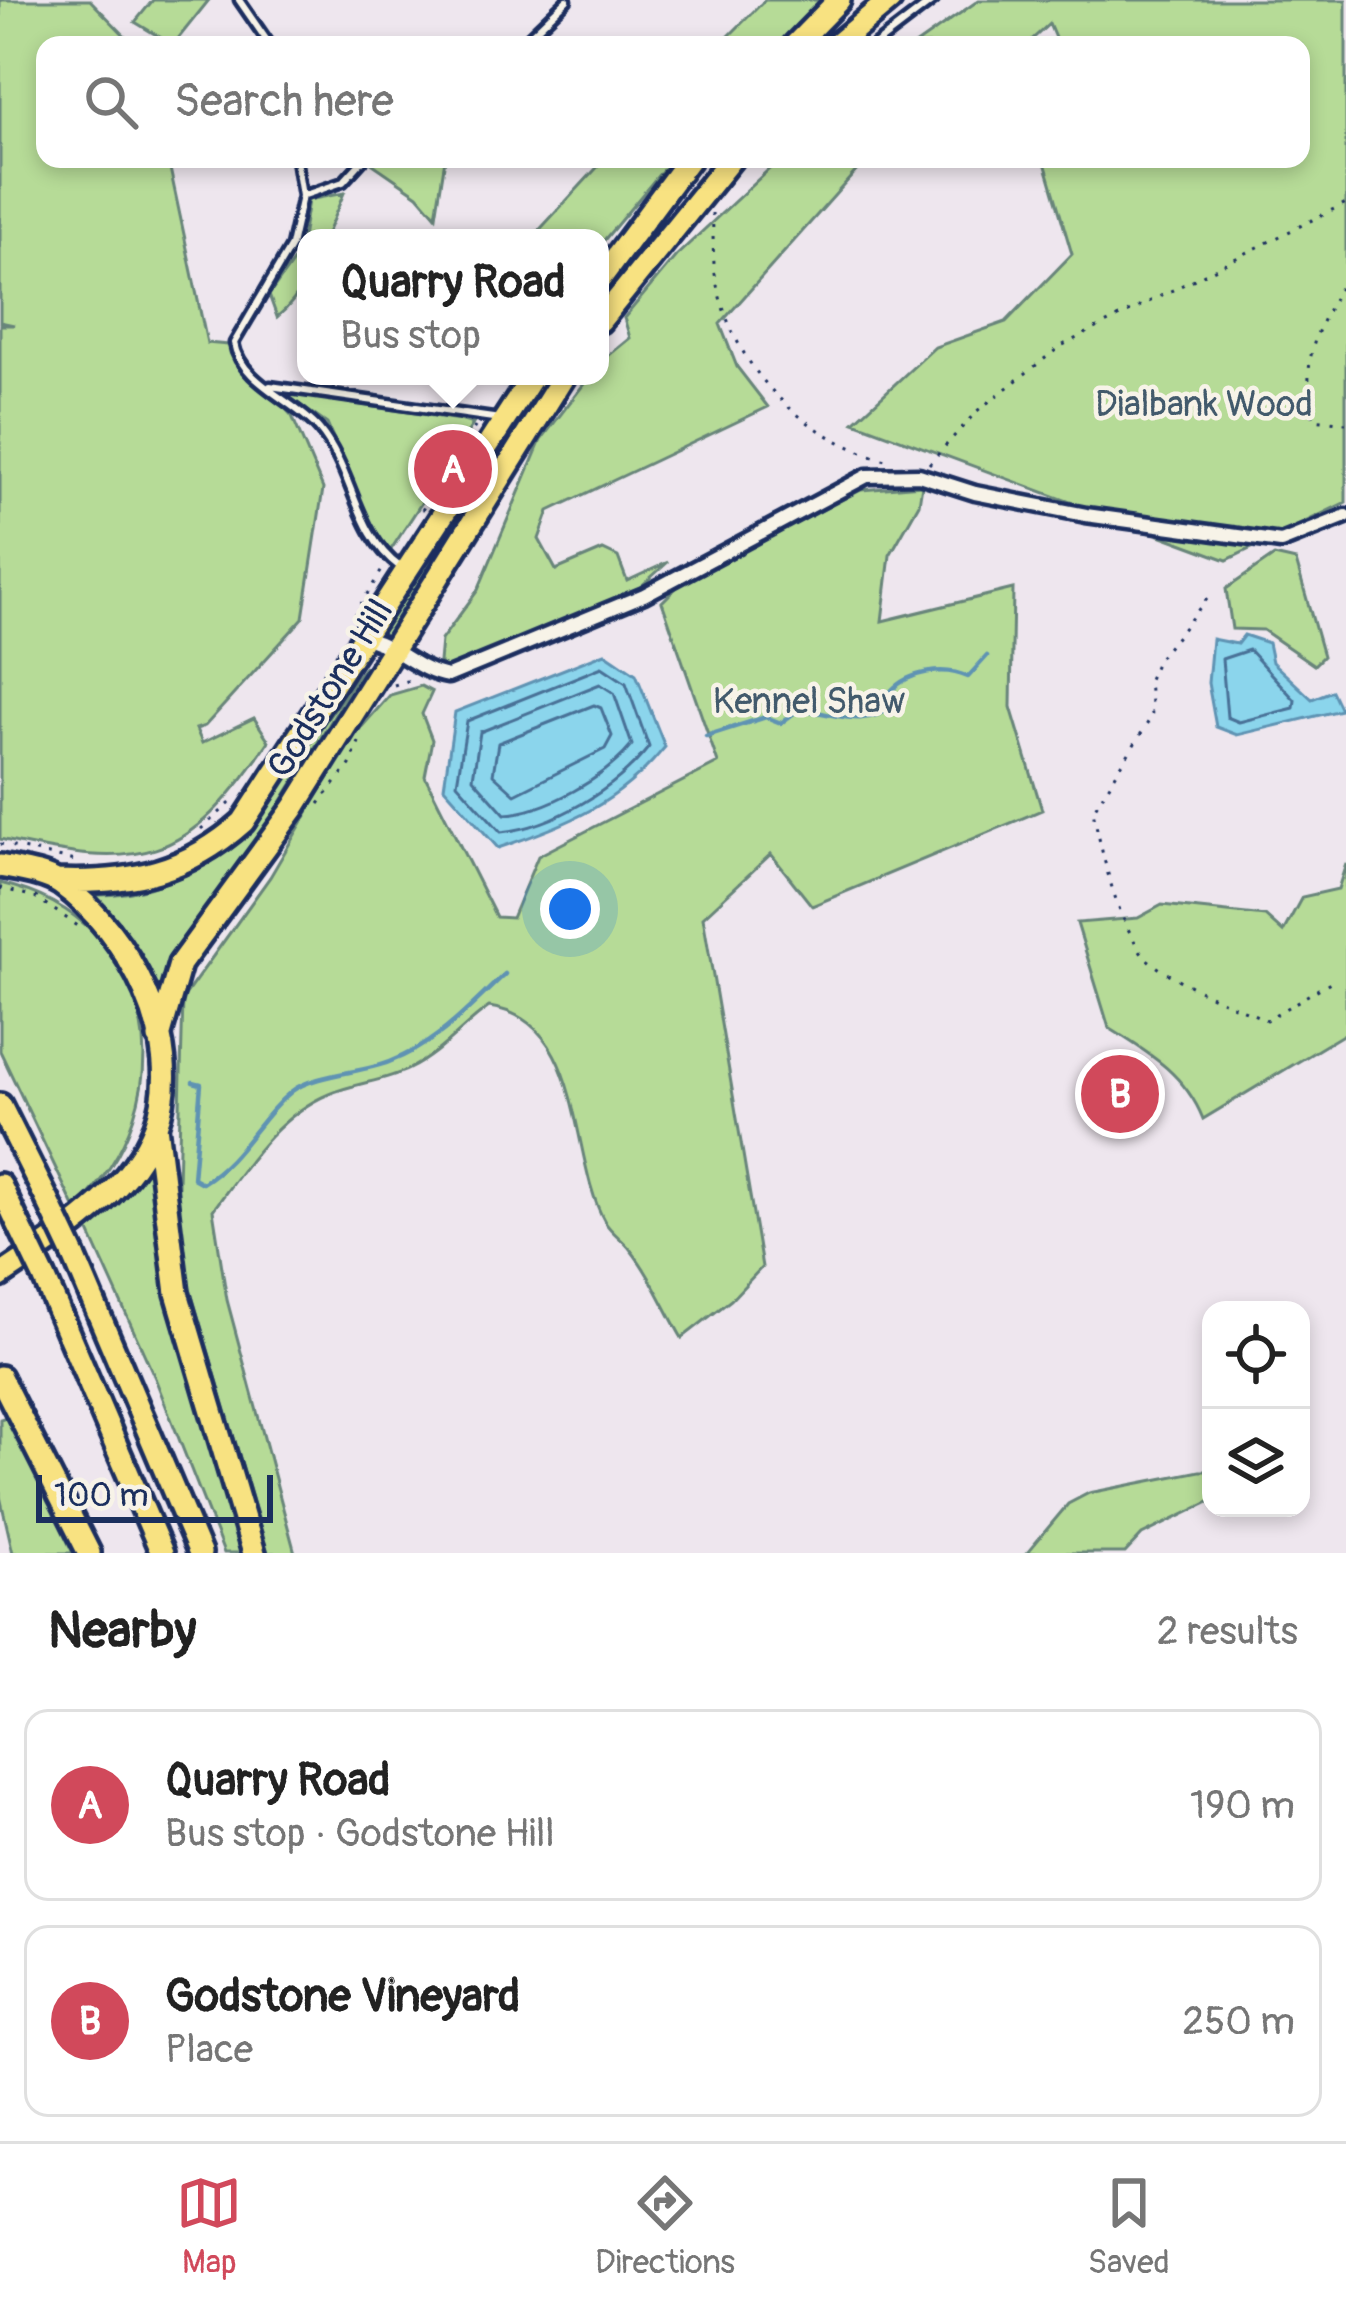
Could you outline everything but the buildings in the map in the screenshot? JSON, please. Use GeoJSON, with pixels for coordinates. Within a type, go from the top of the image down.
{"type":"FeatureCollection","features":[{"type":"Feature","properties":{"kind":"highway"},"geometry":{"type":"LineString","coordinates":[[804,36],[839,0]]}},
{"type":"Feature","properties":{"kind":"highway"},"geometry":{"type":"LineString","coordinates":[[847,36],[890,0]]}},
{"type":"Feature","properties":{"kind":"highway"},"geometry":{"type":"LineString","coordinates":[[609,267],[682,168]]}},
{"type":"Feature","properties":{"kind":"highway"},"geometry":{"type":"LineString","coordinates":[[609,310],[723,168]]}},
{"type":"Feature","properties":{"kind":"highway","name":"Godstone Hill"},"geometry":{"type":"LineString","coordinates":[[0,866],[57,881],[112,884],[161,874],[214,848],[264,793],[396,564],[492,419],[524,385]]}},
{"type":"Feature","properties":{"kind":"highway","name":"Godstone Hill"},"geometry":{"type":"LineString","coordinates":[[159,1037],[180,964],[294,808],[558,385]]}},
{"type":"Feature","properties":{"kind":"highway"},"geometry":{"type":"LineString","coordinates":[[57,881],[115,942],[145,992],[159,1037],[161,1099],[156,1126],[177,1293],[254,1553]]}},
{"type":"Feature","properties":{"kind":"highway"},"geometry":{"type":"LineString","coordinates":[[0,1105],[74,1256],[200,1553]]}},
{"type":"Feature","properties":{"kind":"highway"},"geometry":{"type":"LineString","coordinates":[[0,1276],[106,1196],[131,1169],[156,1126]]}},
{"type":"Feature","properties":{"kind":"highway"},"geometry":{"type":"LineString","coordinates":[[0,1185],[44,1276],[162,1553]]}},
{"type":"Feature","properties":{"kind":"highway"},"geometry":{"type":"LineString","coordinates":[[0,1377],[89,1553]]}},
{"type":"Feature","properties":{"kind":"street"},"geometry":{"type":"LineString","coordinates":[[354,631],[432,674],[448,676],[644,595],[867,476],[920,475],[975,493],[1086,515],[1281,542],[1346,516]]}},
{"type":"Feature","properties":{"kind":"lane"},"geometry":{"type":"LineString","coordinates":[[238,0],[264,36]]}},
{"type":"Feature","properties":{"kind":"lane"},"geometry":{"type":"LineString","coordinates":[[530,36],[568,0]]}},
{"type":"Feature","properties":{"kind":"lane"},"geometry":{"type":"LineString","coordinates":[[887,36],[934,0]]}},
{"type":"Feature","properties":{"kind":"lane"},"geometry":{"type":"LineString","coordinates":[[297,168],[302,196],[291,246],[234,343],[236,357],[319,429],[374,541],[396,564]]}},
{"type":"Feature","properties":{"kind":"lane"},"geometry":{"type":"LineString","coordinates":[[302,196],[344,182],[356,168]]}},
{"type":"Feature","properties":{"kind":"lane"},"geometry":{"type":"LineString","coordinates":[[266,386],[461,410],[492,419]]}},
{"type":"Feature","properties":{"kind":"path"},"geometry":{"type":"LineString","coordinates":[[705,188],[713,216],[715,277],[734,342],[769,387],[813,429],[893,462]]}},
{"type":"Feature","properties":{"kind":"path"},"geometry":{"type":"LineString","coordinates":[[920,475],[977,411],[1061,346],[1346,203]]}},
{"type":"Feature","properties":{"kind":"path"},"geometry":{"type":"LineString","coordinates":[[1346,277],[1324,316],[1304,375],[1314,418],[1346,422]]}},
{"type":"Feature","properties":{"kind":"path"},"geometry":{"type":"LineString","coordinates":[[417,518],[492,419]]}},
{"type":"Feature","properties":{"kind":"path"},"geometry":{"type":"LineString","coordinates":[[354,631],[396,564]]}},
{"type":"Feature","properties":{"kind":"path"},"geometry":{"type":"LineString","coordinates":[[1208,599],[1159,659],[1149,679],[1152,716],[1094,812],[1105,866],[1144,956],[1208,992],[1266,1020],[1302,1004],[1332,981]]}},
{"type":"Feature","properties":{"kind":"path"},"geometry":{"type":"LineString","coordinates":[[197,832],[238,796]]}},
{"type":"Feature","properties":{"kind":"path"},"geometry":{"type":"LineString","coordinates":[[0,844],[85,863]]}},
{"type":"Feature","properties":{"kind":"green space"},"geometry":{"type":"Polygon","coordinates":[[[0,0],[90,0],[125,36],[36,36],[36,168],[170,168],[207,343],[228,345],[292,416],[323,489],[303,618],[205,726],[196,729],[202,743],[254,718],[269,741],[211,814],[156,849],[89,855],[0,839],[0,325],[14,325],[0,322],[0,0]]]}},
{"type":"Feature","properties":{"kind":"green space"},"geometry":{"type":"Polygon","coordinates":[[[153,0],[209,0],[180,36],[158,36],[135,22],[153,0]]]}},
{"type":"Feature","properties":{"kind":"green space"},"geometry":{"type":"Polygon","coordinates":[[[765,0],[824,0],[786,36],[729,36],[765,0]]]}},
{"type":"Feature","properties":{"kind":"green space","name":"Dialbank Wood"},"geometry":{"type":"Polygon","coordinates":[[[979,0],[1346,0],[1346,502],[1227,560],[854,422],[935,347],[1006,322],[1072,254],[1047,168],[1310,168],[1310,36],[1054,36],[1049,24],[1036,36],[928,36],[979,0]]]}},
{"type":"Feature","properties":{"kind":"green space"},"geometry":{"type":"Polygon","coordinates":[[[379,168],[444,168],[436,216],[418,195],[379,168]]]}},
{"type":"Feature","properties":{"kind":"green space"},"geometry":{"type":"Polygon","coordinates":[[[597,168],[664,168],[609,234],[609,229],[540,229],[597,168]]]}},
{"type":"Feature","properties":{"kind":"green space"},"geometry":{"type":"Polygon","coordinates":[[[770,168],[859,168],[720,324],[737,367],[768,407],[549,511],[539,539],[556,570],[603,550],[618,557],[627,581],[668,562],[639,588],[447,671],[439,662],[441,640],[478,590],[541,440],[583,385],[609,385],[609,355],[630,338],[624,318],[676,256],[770,168]]]}},
{"type":"Feature","properties":{"kind":"green space"},"geometry":{"type":"Polygon","coordinates":[[[344,193],[329,229],[304,229],[308,200],[344,193]]]}},
{"type":"Feature","properties":{"kind":"green space"},"geometry":{"type":"Polygon","coordinates":[[[297,256],[297,293],[277,317],[269,295],[297,256]]]}},
{"type":"Feature","properties":{"kind":"green space"},"geometry":{"type":"Polygon","coordinates":[[[537,385],[549,385],[386,636],[377,630],[537,385]]]}},
{"type":"Feature","properties":{"kind":"green space"},"geometry":{"type":"Polygon","coordinates":[[[283,393],[473,424],[390,551],[371,524],[327,424],[283,393]]]}},
{"type":"Feature","properties":{"kind":"green space","name":"Kennel Shaw"},"geometry":{"type":"Polygon","coordinates":[[[922,485],[919,504],[890,555],[882,621],[1013,589],[1011,707],[1042,810],[812,906],[771,854],[703,917],[762,1267],[731,1300],[682,1338],[638,1259],[605,1222],[559,1064],[543,1037],[520,1017],[489,1007],[420,1063],[329,1094],[278,1129],[213,1210],[227,1300],[295,1553],[268,1553],[187,1279],[177,1222],[183,998],[270,877],[351,739],[390,695],[421,686],[432,692],[422,714],[432,740],[425,776],[496,917],[512,918],[538,856],[718,763],[662,602],[683,581],[861,490],[922,485]]]}},
{"type":"Feature","properties":{"kind":"green space"},"geometry":{"type":"Polygon","coordinates":[[[1274,556],[1296,561],[1323,656],[1314,665],[1263,630],[1232,629],[1226,589],[1274,556]]]}},
{"type":"Feature","properties":{"kind":"green space"},"geometry":{"type":"Polygon","coordinates":[[[365,666],[254,846],[172,954],[157,1008],[118,922],[86,895],[138,891],[182,876],[220,852],[282,785],[365,666]]]}},
{"type":"Feature","properties":{"kind":"green space"},"geometry":{"type":"Polygon","coordinates":[[[1346,864],[1346,1033],[1203,1119],[1176,1077],[1109,1028],[1077,923],[1138,918],[1162,905],[1265,916],[1283,932],[1302,897],[1338,889],[1346,864]]]}},
{"type":"Feature","properties":{"kind":"green space"},"geometry":{"type":"Polygon","coordinates":[[[0,883],[54,903],[96,934],[124,974],[140,1019],[143,1068],[134,1118],[111,1166],[75,1209],[0,1051],[0,883]]]}},
{"type":"Feature","properties":{"kind":"green space"},"geometry":{"type":"Polygon","coordinates":[[[149,1149],[163,1283],[243,1553],[224,1553],[155,1378],[86,1225],[149,1149]]]}},
{"type":"Feature","properties":{"kind":"green space"},"geometry":{"type":"Polygon","coordinates":[[[9,1416],[73,1553],[13,1553],[0,1496],[0,1419],[9,1416]]]}},
{"type":"Feature","properties":{"kind":"green space"},"geometry":{"type":"Polygon","coordinates":[[[1202,1471],[1202,1505],[1142,1535],[1125,1553],[1027,1553],[1068,1504],[1089,1493],[1202,1471]]]}},
{"type":"Feature","properties":{"kind":"water"},"geometry":{"type":"Polygon","coordinates":[[[1244,635],[1268,643],[1272,662],[1312,699],[1332,691],[1341,710],[1237,735],[1216,727],[1208,683],[1212,639],[1237,644],[1244,635]]]}},
{"type":"Feature","properties":{"kind":"water"},"geometry":{"type":"Polygon","coordinates":[[[605,653],[636,674],[665,747],[610,798],[547,831],[498,848],[444,787],[455,712],[605,653]]]}},
{"type":"Feature","properties":{"kind":"waterway"},"geometry":{"type":"LineString","coordinates":[[706,736],[766,717],[781,723],[798,710],[846,718],[880,714],[891,707],[891,691],[907,679],[938,671],[968,677],[987,656]]}},
{"type":"Feature","properties":{"kind":"waterway"},"geometry":{"type":"LineString","coordinates":[[193,1082],[201,1084],[193,1178],[202,1183],[228,1162],[292,1091],[407,1054],[451,1024],[505,974]]}},
{"type":"Feature","properties":{"kind":"place","name":"Quarry Road"},"geometry":{"type":"Point","coordinates":[453,469]}},
{"type":"Feature","properties":{"kind":"place","name":"Godstone Vineyard"},"geometry":{"type":"Point","coordinates":[1120,1094]}}]}
